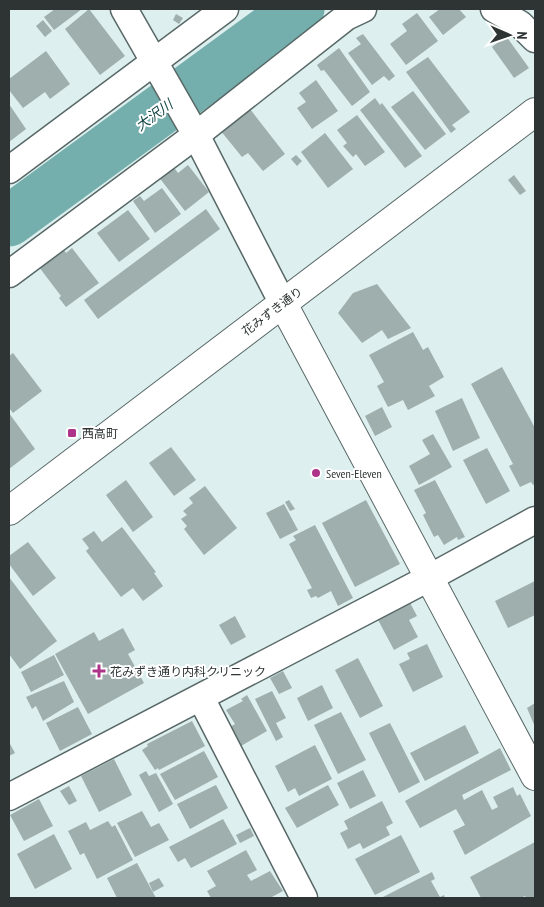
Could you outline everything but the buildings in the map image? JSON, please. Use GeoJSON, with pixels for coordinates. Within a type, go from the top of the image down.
{"type":"FeatureCollection","features":[{"type":"Feature","properties":{"kind":"street"},"geometry":{"type":"LineString","coordinates":[[124,9],[196,135],[282,302],[535,776]]}},
{"type":"Feature","properties":{"kind":"street"},"geometry":{"type":"LineString","coordinates":[[9,170],[225,9]]}},
{"type":"Feature","properties":{"kind":"street"},"geometry":{"type":"LineString","coordinates":[[9,274],[196,135],[346,18],[363,9]]}},
{"type":"Feature","properties":{"kind":"street"},"geometry":{"type":"LineString","coordinates":[[494,9],[520,24],[535,39]]}},
{"type":"Feature","properties":{"kind":"street","name":"花みずき通り"},"geometry":{"type":"LineString","coordinates":[[9,511],[282,302],[535,112]]}},
{"type":"Feature","properties":{"kind":"street"},"geometry":{"type":"LineString","coordinates":[[9,797],[430,578],[535,520]]}},
{"type":"Feature","properties":{"kind":"street"},"geometry":{"type":"LineString","coordinates":[[201,698],[304,898]]}},
{"type":"Feature","properties":{"kind":"waterway","name":"大沢川"},"geometry":{"type":"LineString","coordinates":[[9,221],[299,9]]}},
{"type":"Feature","properties":{"kind":"place","name":"西高町"},"geometry":{"type":"Point","coordinates":[72,433]}},
{"type":"Feature","properties":{"kind":"place","name":"Seven-Eleven"},"geometry":{"type":"Point","coordinates":[316,473]}},
{"type":"Feature","properties":{"kind":"place","name":"花みずき通り内科クリニック"},"geometry":{"type":"Point","coordinates":[99,671]}}]}
